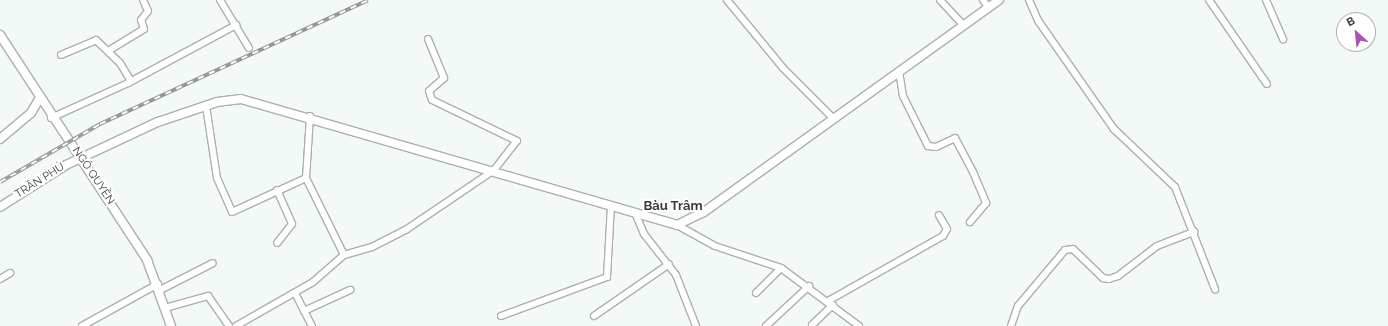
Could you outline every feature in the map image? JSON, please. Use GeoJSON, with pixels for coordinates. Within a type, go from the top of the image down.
{"type":"FeatureCollection","features":[{"type":"Feature","properties":{"kind":"street"},"geometry":{"type":"LineString","coordinates":[[108,51],[144,30],[141,20],[148,10],[143,0]]}},
{"type":"Feature","properties":{"kind":"street"},"geometry":{"type":"LineString","coordinates":[[220,0],[249,48]]}},
{"type":"Feature","properties":{"kind":"street"},"geometry":{"type":"LineString","coordinates":[[727,0],[783,68],[832,117]]}},
{"type":"Feature","properties":{"kind":"street"},"geometry":{"type":"LineString","coordinates":[[940,0],[963,25]]}},
{"type":"Feature","properties":{"kind":"street"},"geometry":{"type":"LineString","coordinates":[[983,0],[988,7]]}},
{"type":"Feature","properties":{"kind":"street"},"geometry":{"type":"LineString","coordinates":[[677,225],[704,212],[832,117],[999,0]]}},
{"type":"Feature","properties":{"kind":"street"},"geometry":{"type":"LineString","coordinates":[[1029,0],[1039,22],[1114,129],[1175,187],[1194,232],[1215,289]]}},
{"type":"Feature","properties":{"kind":"street"},"geometry":{"type":"LineString","coordinates":[[1209,0],[1267,84]]}},
{"type":"Feature","properties":{"kind":"street"},"geometry":{"type":"LineString","coordinates":[[1266,0],[1283,39]]}},
{"type":"Feature","properties":{"kind":"street"},"geometry":{"type":"LineString","coordinates":[[51,118],[131,82],[236,25]]}},
{"type":"Feature","properties":{"kind":"street","name":"NGÔ QUYỀN"},"geometry":{"type":"LineString","coordinates":[[0,35],[51,118],[82,157],[159,287],[171,326]]}},
{"type":"Feature","properties":{"kind":"street"},"geometry":{"type":"LineString","coordinates":[[236,326],[295,292],[344,255],[372,247],[407,229],[494,170],[517,141],[432,100],[429,91],[444,78],[428,39]]}},
{"type":"Feature","properties":{"kind":"street"},"geometry":{"type":"LineString","coordinates":[[61,55],[96,40],[108,51],[131,82]]}},
{"type":"Feature","properties":{"kind":"street"},"geometry":{"type":"LineString","coordinates":[[899,71],[903,96],[928,146],[936,147],[955,138],[973,172],[986,203],[970,222]]}},
{"type":"Feature","properties":{"kind":"street"},"geometry":{"type":"LineString","coordinates":[[0,139],[22,122],[39,99]]}},
{"type":"Feature","properties":{"kind":"street","name":"TRẦN PHÚ"},"geometry":{"type":"LineString","coordinates":[[0,207],[82,157],[168,117],[206,106],[249,99],[494,170],[636,215],[677,225]]}},
{"type":"Feature","properties":{"kind":"street"},"geometry":{"type":"LineString","coordinates":[[206,106],[217,178],[229,208],[237,211],[277,190],[306,178]]}},
{"type":"Feature","properties":{"kind":"street"},"geometry":{"type":"LineString","coordinates":[[310,116],[306,178],[344,255]]}},
{"type":"Feature","properties":{"kind":"street"},"geometry":{"type":"LineString","coordinates":[[277,190],[292,224],[278,243]]}},
{"type":"Feature","properties":{"kind":"street"},"geometry":{"type":"LineString","coordinates":[[501,316],[607,277],[611,206]]}},
{"type":"Feature","properties":{"kind":"street"},"geometry":{"type":"LineString","coordinates":[[636,215],[644,234],[669,264],[682,285],[696,326]]}},
{"type":"Feature","properties":{"kind":"street"},"geometry":{"type":"LineString","coordinates":[[812,325],[830,303],[943,236],[947,229],[939,215]]}},
{"type":"Feature","properties":{"kind":"street"},"geometry":{"type":"LineString","coordinates":[[677,225],[715,246],[781,268],[809,286],[859,326]]}},
{"type":"Feature","properties":{"kind":"street"},"geometry":{"type":"LineString","coordinates":[[1010,326],[1028,293],[1068,248],[1103,278],[1109,279],[1118,276],[1157,246],[1194,232]]}},
{"type":"Feature","properties":{"kind":"street"},"geometry":{"type":"LineString","coordinates":[[82,326],[159,287],[213,263]]}},
{"type":"Feature","properties":{"kind":"street"},"geometry":{"type":"LineString","coordinates":[[594,316],[669,264]]}},
{"type":"Feature","properties":{"kind":"street"},"geometry":{"type":"LineString","coordinates":[[756,293],[781,268]]}},
{"type":"Feature","properties":{"kind":"street"},"geometry":{"type":"LineString","coordinates":[[0,279],[10,273]]}},
{"type":"Feature","properties":{"kind":"street"},"geometry":{"type":"LineString","coordinates":[[766,326],[809,286]]}},
{"type":"Feature","properties":{"kind":"street"},"geometry":{"type":"LineString","coordinates":[[304,310],[350,290]]}},
{"type":"Feature","properties":{"kind":"street"},"geometry":{"type":"LineString","coordinates":[[295,292],[312,326]]}},
{"type":"Feature","properties":{"kind":"street"},"geometry":{"type":"LineString","coordinates":[[165,308],[208,296],[230,326]]}},
{"type":"Feature","properties":{"kind":"railway"},"geometry":{"type":"LineString","coordinates":[[0,182],[100,124],[368,0]]}},
{"type":"Feature","properties":{"kind":"district","name":"Bàu Trâm"},"geometry":{"type":"Point","coordinates":[673,206]}}]}
